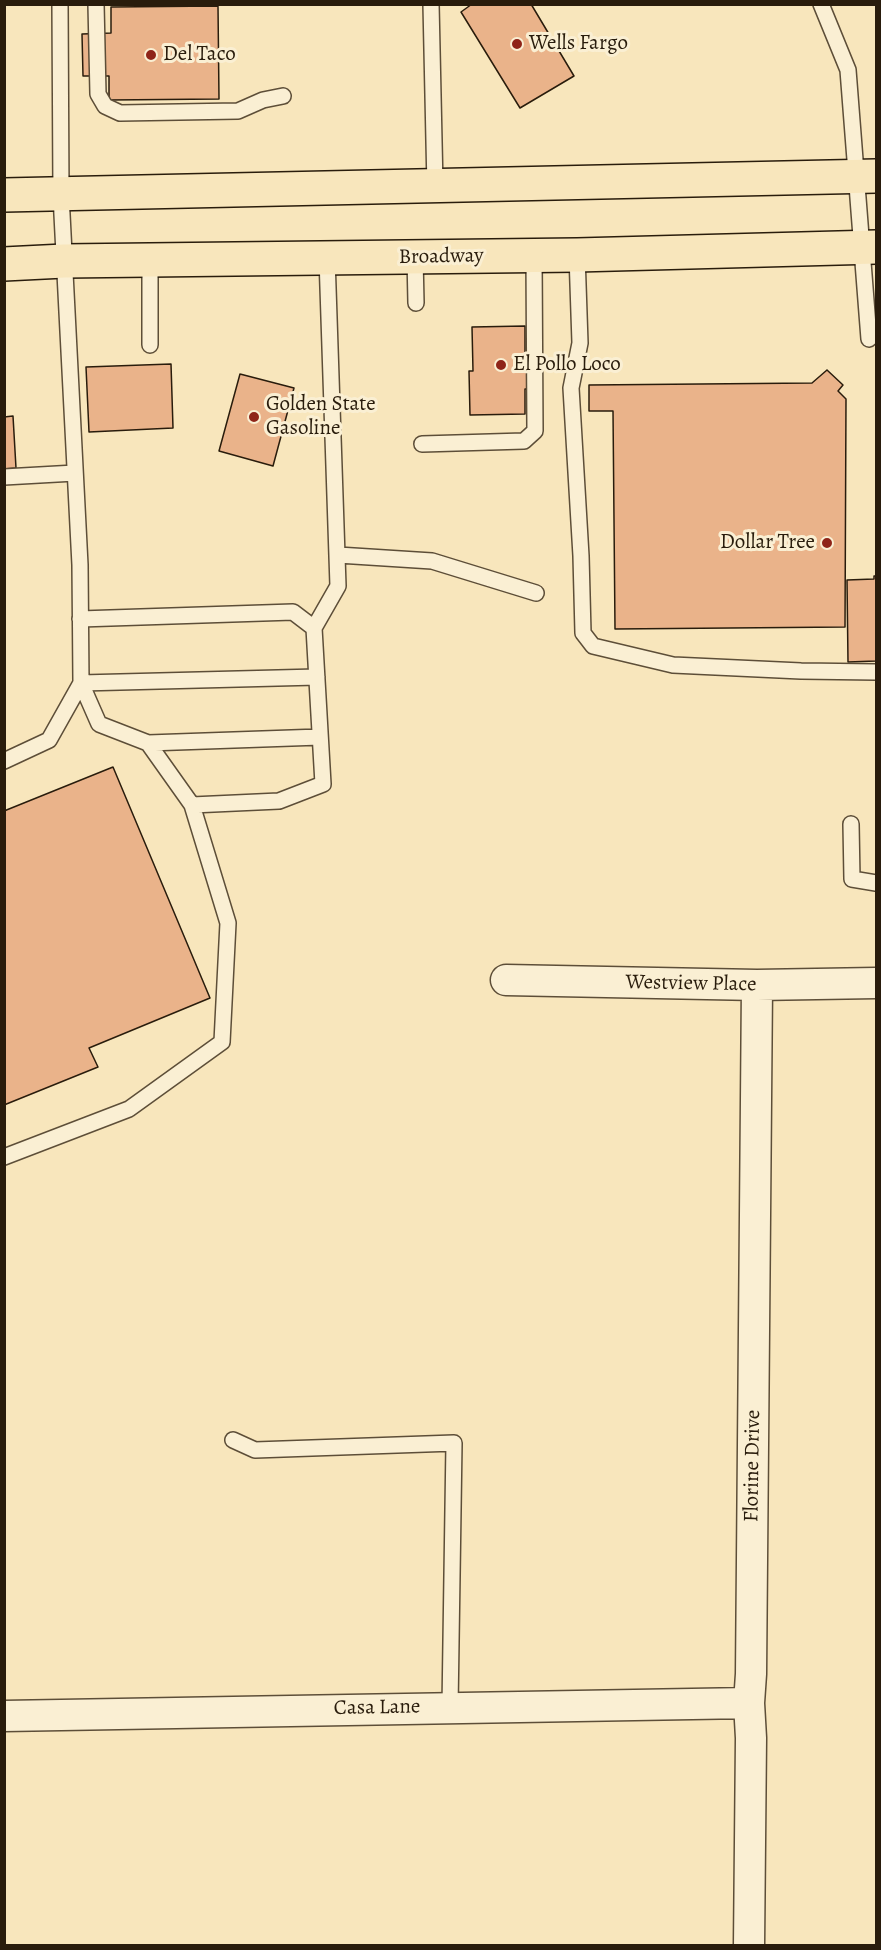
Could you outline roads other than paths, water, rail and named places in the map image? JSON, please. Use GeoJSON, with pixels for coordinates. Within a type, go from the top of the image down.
{"type":"FeatureCollection","features":[{"type":"Feature","properties":{"kind":"main road"},"geometry":{"type":"LineString","coordinates":[[4,195],[867,177]]}},
{"type":"Feature","properties":{"kind":"main road","name":"Broadway"},"geometry":{"type":"LineString","coordinates":[[4,264],[64,261],[534,256],[869,247]]}},
{"type":"Feature","properties":{"kind":"street","name":"Westview Place"},"geometry":{"type":"LineString","coordinates":[[506,980],[758,986],[876,983]]}},
{"type":"Feature","properties":{"kind":"street","name":"Florine Drive"},"geometry":{"type":"LineString","coordinates":[[749,1946],[751,1738],[749,1703],[758,986]]}},
{"type":"Feature","properties":{"kind":"street","name":"Casa Lane"},"geometry":{"type":"LineString","coordinates":[[4,1716],[749,1703]]}},
{"type":"Feature","properties":{"kind":"lane"},"geometry":{"type":"LineString","coordinates":[[60,4],[64,261],[80,565],[81,683],[99,724],[148,742],[320,737]]}},
{"type":"Feature","properties":{"kind":"lane"},"geometry":{"type":"LineString","coordinates":[[96,4],[98,94],[105,106],[120,113],[238,111],[263,100],[283,96]]}},
{"type":"Feature","properties":{"kind":"lane"},"geometry":{"type":"LineString","coordinates":[[431,4],[435,186]]}},
{"type":"Feature","properties":{"kind":"lane"},"geometry":{"type":"LineString","coordinates":[[821,4],[848,70],[867,177],[869,339]]}},
{"type":"Feature","properties":{"kind":"lane"},"geometry":{"type":"LineString","coordinates":[[578,255],[580,343],[571,388],[583,633],[593,646],[673,665],[876,672]]}},
{"type":"Feature","properties":{"kind":"lane"},"geometry":{"type":"LineString","coordinates":[[422,444],[524,441],[535,430],[534,256]]}},
{"type":"Feature","properties":{"kind":"lane"},"geometry":{"type":"LineString","coordinates":[[415,257],[417,303]]}},
{"type":"Feature","properties":{"kind":"lane"},"geometry":{"type":"LineString","coordinates":[[192,805],[279,801],[323,784],[314,628],[338,586],[327,258]]}},
{"type":"Feature","properties":{"kind":"lane"},"geometry":{"type":"LineString","coordinates":[[150,260],[150,345]]}},
{"type":"Feature","properties":{"kind":"lane"},"geometry":{"type":"LineString","coordinates":[[4,477],[75,473]]}},
{"type":"Feature","properties":{"kind":"lane"},"geometry":{"type":"LineString","coordinates":[[338,555],[432,561],[536,593]]}},
{"type":"Feature","properties":{"kind":"lane"},"geometry":{"type":"LineString","coordinates":[[80,620],[292,612],[314,628]]}},
{"type":"Feature","properties":{"kind":"lane"},"geometry":{"type":"LineString","coordinates":[[81,683],[317,677]]}},
{"type":"Feature","properties":{"kind":"lane"},"geometry":{"type":"LineString","coordinates":[[4,761],[49,740],[81,683]]}},
{"type":"Feature","properties":{"kind":"lane"},"geometry":{"type":"LineString","coordinates":[[4,1157],[129,1109],[222,1042],[228,923],[192,805],[148,742]]}},
{"type":"Feature","properties":{"kind":"lane"},"geometry":{"type":"LineString","coordinates":[[851,824],[852,879],[876,883]]}},
{"type":"Feature","properties":{"kind":"lane"},"geometry":{"type":"LineString","coordinates":[[233,1440],[255,1450],[454,1443],[450,1707]]}},
{"type":"Feature","properties":{"kind":"place","name":"Wells Fargo"},"geometry":{"type":"Point","coordinates":[517,44]}},
{"type":"Feature","properties":{"kind":"place","name":"Del Taco"},"geometry":{"type":"Point","coordinates":[151,55]}},
{"type":"Feature","properties":{"kind":"place","name":"El Pollo Loco"},"geometry":{"type":"Point","coordinates":[501,365]}},
{"type":"Feature","properties":{"kind":"place","name":"Golden State Gasoline"},"geometry":{"type":"Point","coordinates":[254,417]}},
{"type":"Feature","properties":{"kind":"place","name":"Dollar Tree"},"geometry":{"type":"Point","coordinates":[827,543]}}]}
